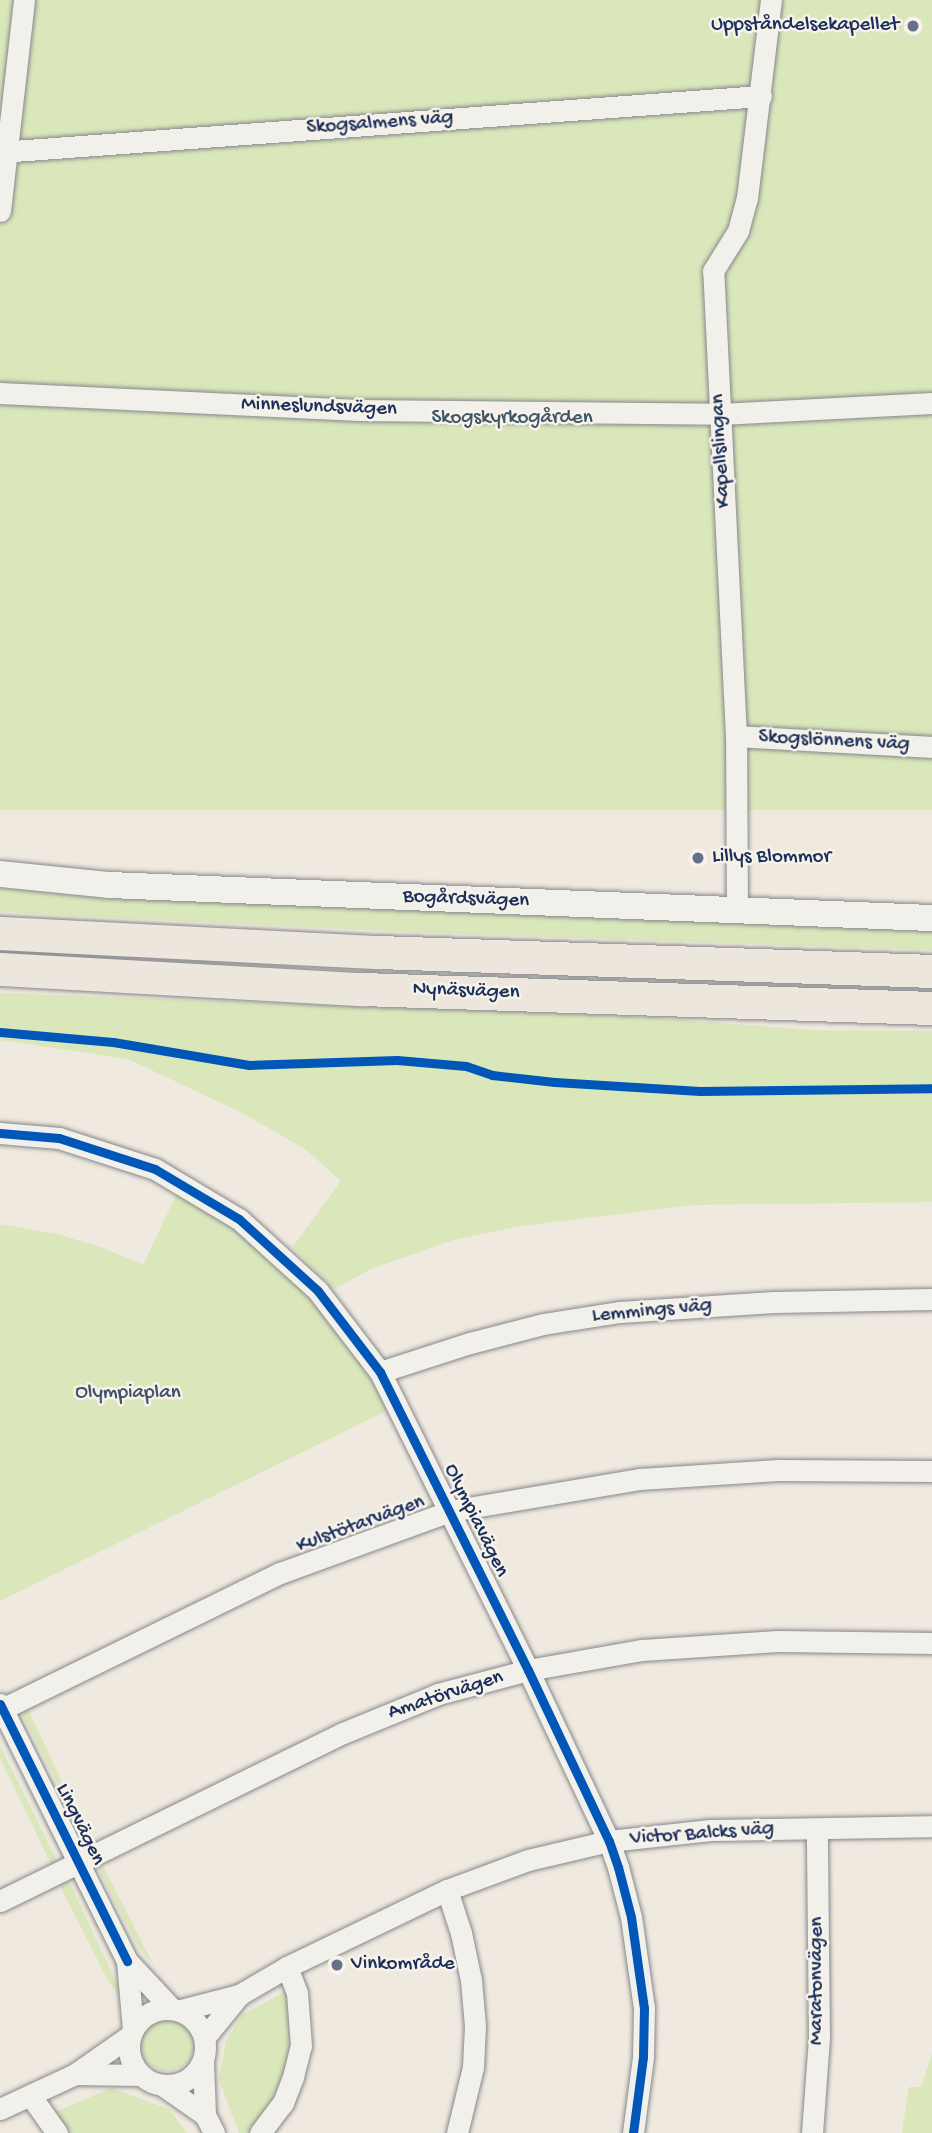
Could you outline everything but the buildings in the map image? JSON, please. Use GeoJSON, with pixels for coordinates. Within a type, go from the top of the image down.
{"type":"FeatureCollection","features":[{"type":"Feature","properties":{"kind":"highway","name":"Nynäsvägen"},"geometry":{"type":"LineString","coordinates":[[0,933],[338,951],[932,971]]}},
{"type":"Feature","properties":{"kind":"highway","name":"Nynäsvägen"},"geometry":{"type":"LineString","coordinates":[[0,970],[362,989],[932,1008]]}},
{"type":"Feature","properties":{"kind":"street"},"geometry":{"type":"LineString","coordinates":[[0,211],[4,152],[24,0]]}},
{"type":"Feature","properties":{"kind":"street","name":"Kapellslingan"},"geometry":{"type":"LineString","coordinates":[[737,912],[736,736],[713,271],[738,231],[747,198],[771,0]]}},
{"type":"Feature","properties":{"kind":"street","name":"Skogsalmens väg"},"geometry":{"type":"LineString","coordinates":[[4,152],[761,96]]}},
{"type":"Feature","properties":{"kind":"street","name":"Minneslundsvägen"},"geometry":{"type":"LineString","coordinates":[[0,393],[341,410],[720,414],[932,402]]}},
{"type":"Feature","properties":{"kind":"street","name":"Skogslönnens väg"},"geometry":{"type":"LineString","coordinates":[[736,736],[932,747]]}},
{"type":"Feature","properties":{"kind":"street","name":"Bogårdsvägen"},"geometry":{"type":"LineString","coordinates":[[0,874],[109,885],[932,918]]}},
{"type":"Feature","properties":{"kind":"street","name":"Olympiavägen"},"geometry":{"type":"LineString","coordinates":[[0,1133],[60,1138],[155,1169],[239,1219],[318,1291],[380,1372],[528,1670],[609,1841],[631,1917],[644,2008],[643,2057],[634,2133]]}},
{"type":"Feature","properties":{"kind":"street","name":"Lemmings väg"},"geometry":{"type":"LineString","coordinates":[[380,1372],[470,1343],[543,1324],[620,1312],[774,1302],[932,1299]]}},
{"type":"Feature","properties":{"kind":"street","name":"Kulstötarvägen"},"geometry":{"type":"LineString","coordinates":[[1,1708],[279,1573],[450,1511],[640,1479],[778,1470],[932,1471]]}},
{"type":"Feature","properties":{"kind":"street","name":"Amatörvägen"},"geometry":{"type":"LineString","coordinates":[[0,1901],[343,1733],[438,1694],[528,1670],[642,1650],[778,1641],[932,1643]]}},
{"type":"Feature","properties":{"kind":"street","name":"Lingvägen"},"geometry":{"type":"LineString","coordinates":[[1,1708],[127,1961],[176,2009]]}},
{"type":"Feature","properties":{"kind":"street","name":"Victor Balcks väg"},"geometry":{"type":"LineString","coordinates":[[176,2009],[239,1995],[287,1967],[447,1890],[528,1860],[609,1841],[710,1830],[932,1826]]}},
{"type":"Feature","properties":{"kind":"street","name":"Maratonvägen"},"geometry":{"type":"LineString","coordinates":[[812,2133],[819,2037],[817,1830]]}},
{"type":"Feature","properties":{"kind":"street"},"geometry":{"type":"LineString","coordinates":[[447,1890],[461,1933],[471,1980],[475,2026],[473,2067],[457,2133]]}},
{"type":"Feature","properties":{"kind":"street","name":"Lingvägen"},"geometry":{"type":"LineString","coordinates":[[127,1961],[132,2032]]}},
{"type":"Feature","properties":{"kind":"street"},"geometry":{"type":"LineString","coordinates":[[260,2133],[283,2103],[301,2046],[297,1993],[287,1967]]}},
{"type":"Feature","properties":{"kind":"street","name":"Victor Balcks väg"},"geometry":{"type":"LineString","coordinates":[[205,2037],[239,1995]]}},
{"type":"Feature","properties":{"kind":"street"},"geometry":{"type":"LineString","coordinates":[[0,2109],[75,2074],[132,2032],[152,2011],[176,2009],[197,2022],[205,2037],[203,2062],[210,2124]]}},
{"type":"Feature","properties":{"kind":"street"},"geometry":{"type":"LineString","coordinates":[[132,2032],[129,2053],[141,2075]]}},
{"type":"Feature","properties":{"kind":"street"},"geometry":{"type":"LineString","coordinates":[[163,2085],[184,2082],[203,2062]]}},
{"type":"Feature","properties":{"kind":"street"},"geometry":{"type":"LineString","coordinates":[[75,2074],[141,2075],[163,2085],[210,2124]]}},
{"type":"Feature","properties":{"kind":"street"},"geometry":{"type":"LineString","coordinates":[[30,2095],[57,2133]]}},
{"type":"Feature","properties":{"kind":"green space","name":"Skogskyrkogården"},"geometry":{"type":"Polygon","coordinates":[[[0,0],[932,0],[932,810],[0,810],[0,0]]]}},
{"type":"Feature","properties":{"kind":"green space"},"geometry":{"type":"Polygon","coordinates":[[[0,888],[62,894],[431,910],[932,928],[932,950],[410,932],[34,914],[0,911],[0,888]]]}},
{"type":"Feature","properties":{"kind":"green space"},"geometry":{"type":"Polygon","coordinates":[[[0,993],[625,1016],[814,1030],[932,1031],[932,1202],[694,1205],[521,1226],[453,1240],[371,1269],[334,1289],[292,1248],[341,1181],[305,1149],[242,1113],[128,1059],[0,1040],[0,993]]]}},
{"type":"Feature","properties":{"kind":"green space","name":"Olympiaplan"},"geometry":{"type":"Polygon","coordinates":[[[177,1193],[239,1231],[323,1308],[390,1409],[0,1601],[0,1224],[57,1234],[101,1247],[143,1265],[177,1193]]]}},
{"type":"Feature","properties":{"kind":"green space"},"geometry":{"type":"Polygon","coordinates":[[[27,1707],[91,1843],[89,1846],[20,1710],[27,1707]]]}},
{"type":"Feature","properties":{"kind":"green space"},"geometry":{"type":"Polygon","coordinates":[[[0,1745],[56,1859],[52,1866],[0,1758],[0,1745]]]}},
{"type":"Feature","properties":{"kind":"green space"},"geometry":{"type":"Polygon","coordinates":[[[102,1863],[153,1964],[140,1950],[96,1865],[102,1863]]]}},
{"type":"Feature","properties":{"kind":"green space"},"geometry":{"type":"Polygon","coordinates":[[[61,1880],[69,1881],[123,1997],[121,1999],[104,1973],[59,1884],[61,1880]]]}},
{"type":"Feature","properties":{"kind":"green space"},"geometry":{"type":"Polygon","coordinates":[[[286,1991],[291,2006],[292,2045],[277,2095],[247,2133],[239,2133],[219,2080],[226,2040],[242,2015],[286,1991]]]}},
{"type":"Feature","properties":{"kind":"green space"},"geometry":{"type":"Polygon","coordinates":[[[161,2015],[173,2015],[183,2019],[191,2027],[195,2043],[191,2059],[183,2067],[173,2071],[161,2071],[151,2067],[143,2059],[139,2049],[139,2037],[143,2027],[151,2019],[161,2015]]]}},
{"type":"Feature","properties":{"kind":"green space"},"geometry":{"type":"Polygon","coordinates":[[[932,2054],[932,2133],[902,2133],[909,2087],[921,2087],[932,2054]]]}},
{"type":"Feature","properties":{"kind":"green space"},"geometry":{"type":"Polygon","coordinates":[[[111,2088],[169,2109],[187,2133],[71,2133],[60,2124],[53,2113],[111,2088]]]}},
{"type":"Feature","properties":{"kind":"cycle path"},"geometry":{"type":"LineString","coordinates":[[0,1032],[113,1042],[249,1065],[397,1060],[466,1066],[492,1075],[555,1082],[700,1091],[932,1088]]}},
{"type":"Feature","properties":{"kind":"cycle path"},"geometry":{"type":"LineString","coordinates":[[0,1133],[59,1138],[155,1169],[239,1219],[318,1291],[380,1372],[528,1670],[609,1841],[618,1867],[631,1917],[644,2008],[643,2057],[633,2133]]}},
{"type":"Feature","properties":{"kind":"cycle path"},"geometry":{"type":"LineString","coordinates":[[0,1704],[127,1961]]}},
{"type":"Feature","properties":{"kind":"place","name":"Uppståndelsekapellet"},"geometry":{"type":"Point","coordinates":[913,26]}},
{"type":"Feature","properties":{"kind":"place","name":"Lillys Blommor"},"geometry":{"type":"Point","coordinates":[698,858]}},
{"type":"Feature","properties":{"kind":"place","name":"Vinkområde"},"geometry":{"type":"Point","coordinates":[337,1965]}}]}
